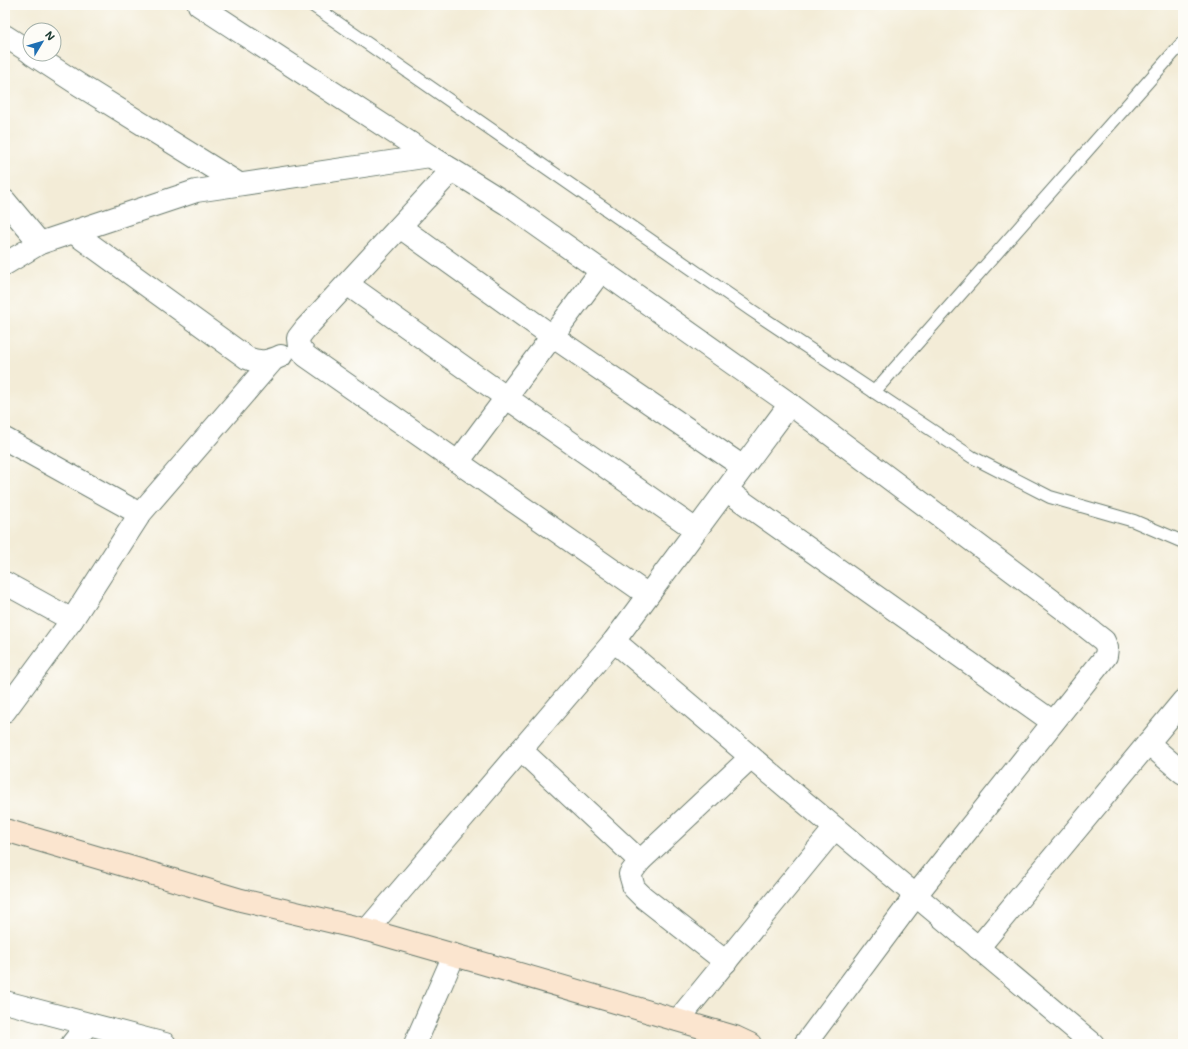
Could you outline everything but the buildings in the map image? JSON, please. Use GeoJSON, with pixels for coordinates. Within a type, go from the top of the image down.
{"type":"FeatureCollection","features":[{"type":"Feature","properties":{"kind":"main road"},"geometry":{"type":"LineString","coordinates":[[5,830],[241,900],[368,930],[735,1037],[750,1044]]}},
{"type":"Feature","properties":{"kind":"street"},"geometry":{"type":"LineString","coordinates":[[199,5],[430,156],[507,204],[790,404],[1104,641],[1107,648],[1106,656],[916,895],[805,1044]]}},
{"type":"Feature","properties":{"kind":"street"},"geometry":{"type":"LineString","coordinates":[[5,36],[22,47]]}},
{"type":"Feature","properties":{"kind":"street"},"geometry":{"type":"LineString","coordinates":[[45,62],[239,184]]}},
{"type":"Feature","properties":{"kind":"street"},"geometry":{"type":"LineString","coordinates":[[5,264],[40,243],[196,190],[430,156]]}},
{"type":"Feature","properties":{"kind":"street"},"geometry":{"type":"LineString","coordinates":[[452,170],[298,338],[299,347],[306,356],[648,595]]}},
{"type":"Feature","properties":{"kind":"street"},"geometry":{"type":"LineString","coordinates":[[5,201],[40,243]]}},
{"type":"Feature","properties":{"kind":"street"},"geometry":{"type":"LineString","coordinates":[[400,227],[552,336],[743,467]]}},
{"type":"Feature","properties":{"kind":"street"},"geometry":{"type":"LineString","coordinates":[[73,232],[247,358],[258,362],[273,360],[299,347]]}},
{"type":"Feature","properties":{"kind":"street"},"geometry":{"type":"LineString","coordinates":[[458,462],[601,271]]}},
{"type":"Feature","properties":{"kind":"street"},"geometry":{"type":"LineString","coordinates":[[347,284],[696,530]]}},
{"type":"Feature","properties":{"kind":"street"},"geometry":{"type":"LineString","coordinates":[[5,711],[72,620],[140,514],[273,360]]}},
{"type":"Feature","properties":{"kind":"street"},"geometry":{"type":"LineString","coordinates":[[368,930],[614,641],[790,404]]}},
{"type":"Feature","properties":{"kind":"street"},"geometry":{"type":"LineString","coordinates":[[5,439],[140,514]]}},
{"type":"Feature","properties":{"kind":"street"},"geometry":{"type":"LineString","coordinates":[[726,490],[1053,722]]}},
{"type":"Feature","properties":{"kind":"street"},"geometry":{"type":"LineString","coordinates":[[5,584],[72,620]]}},
{"type":"Feature","properties":{"kind":"street"},"geometry":{"type":"LineString","coordinates":[[614,641],[1093,1044]]}},
{"type":"Feature","properties":{"kind":"street"},"geometry":{"type":"LineString","coordinates":[[978,948],[1183,701]]}},
{"type":"Feature","properties":{"kind":"street"},"geometry":{"type":"LineString","coordinates":[[1148,743],[1183,773]]}},
{"type":"Feature","properties":{"kind":"street"},"geometry":{"type":"LineString","coordinates":[[521,750],[640,861]]}},
{"type":"Feature","properties":{"kind":"street"},"geometry":{"type":"LineString","coordinates":[[726,962],[643,897],[634,888],[630,874],[640,861],[751,757]]}},
{"type":"Feature","properties":{"kind":"street"},"geometry":{"type":"LineString","coordinates":[[678,1020],[835,828]]}},
{"type":"Feature","properties":{"kind":"street"},"geometry":{"type":"LineString","coordinates":[[415,1044],[454,955]]}},
{"type":"Feature","properties":{"kind":"street"},"geometry":{"type":"LineString","coordinates":[[5,1002],[165,1044]]}},
{"type":"Feature","properties":{"kind":"street"},"geometry":{"type":"LineString","coordinates":[[72,1044],[88,1024]]}},
{"type":"Feature","properties":{"kind":"lane"},"geometry":{"type":"LineString","coordinates":[[312,5],[751,310],[972,457],[1050,497],[1134,521],[1183,542]]}},
{"type":"Feature","properties":{"kind":"lane"},"geometry":{"type":"LineString","coordinates":[[874,392],[1183,42]]}}]}
